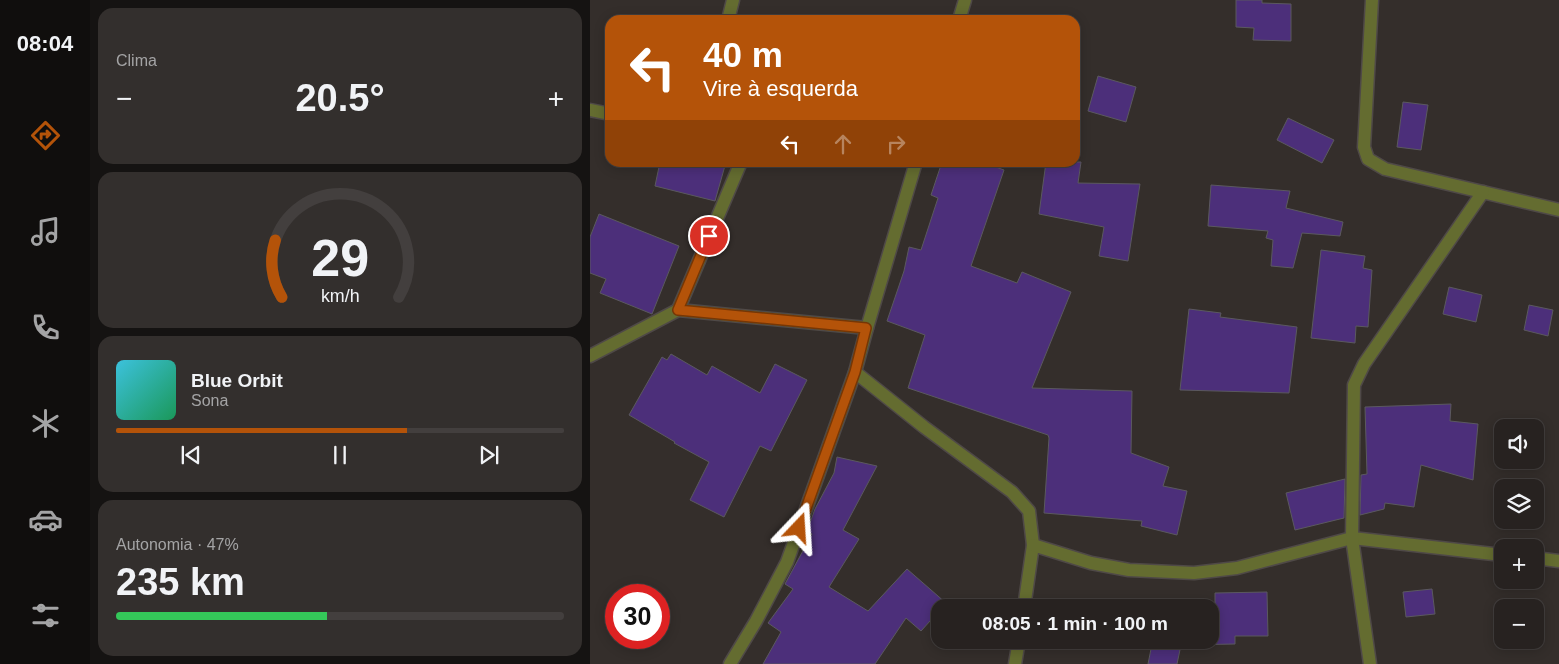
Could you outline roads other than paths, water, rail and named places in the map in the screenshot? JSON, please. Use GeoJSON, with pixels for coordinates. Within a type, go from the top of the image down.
{"type":"FeatureCollection","features":[{"type":"Feature","properties":{"kind":"street"},"geometry":{"type":"LineString","coordinates":[[729,15],[732,0]]}},
{"type":"Feature","properties":{"kind":"street"},"geometry":{"type":"LineString","coordinates":[[960,15],[965,0]]}},
{"type":"Feature","properties":{"kind":"street"},"geometry":{"type":"LineString","coordinates":[[1372,0],[1364,147],[1368,159],[1386,169],[1559,210]]}},
{"type":"Feature","properties":{"kind":"street"},"geometry":{"type":"LineString","coordinates":[[590,110],[605,113]]}},
{"type":"Feature","properties":{"kind":"street"},"geometry":{"type":"LineString","coordinates":[[678,310],[738,167]]}},
{"type":"Feature","properties":{"kind":"street"},"geometry":{"type":"LineString","coordinates":[[730,664],[756,621],[787,562],[855,372],[866,328],[914,167]]}},
{"type":"Feature","properties":{"kind":"street"},"geometry":{"type":"LineString","coordinates":[[1370,664],[1352,538],[1354,386],[1364,364],[1483,192]]}},
{"type":"Feature","properties":{"kind":"street"},"geometry":{"type":"LineString","coordinates":[[590,356],[678,310],[866,328]]}},
{"type":"Feature","properties":{"kind":"street"},"geometry":{"type":"LineString","coordinates":[[855,372],[924,427],[1012,492],[1029,511],[1033,544],[1025,599]]}},
{"type":"Feature","properties":{"kind":"street"},"geometry":{"type":"LineString","coordinates":[[1033,544],[1091,563],[1129,570],[1194,573],[1238,568],[1352,538],[1494,553]]}},
{"type":"Feature","properties":{"kind":"street"},"geometry":{"type":"LineString","coordinates":[[1544,559],[1559,561]]}},
{"type":"Feature","properties":{"kind":"street"},"geometry":{"type":"LineString","coordinates":[[1015,664],[1018,649]]}}]}
